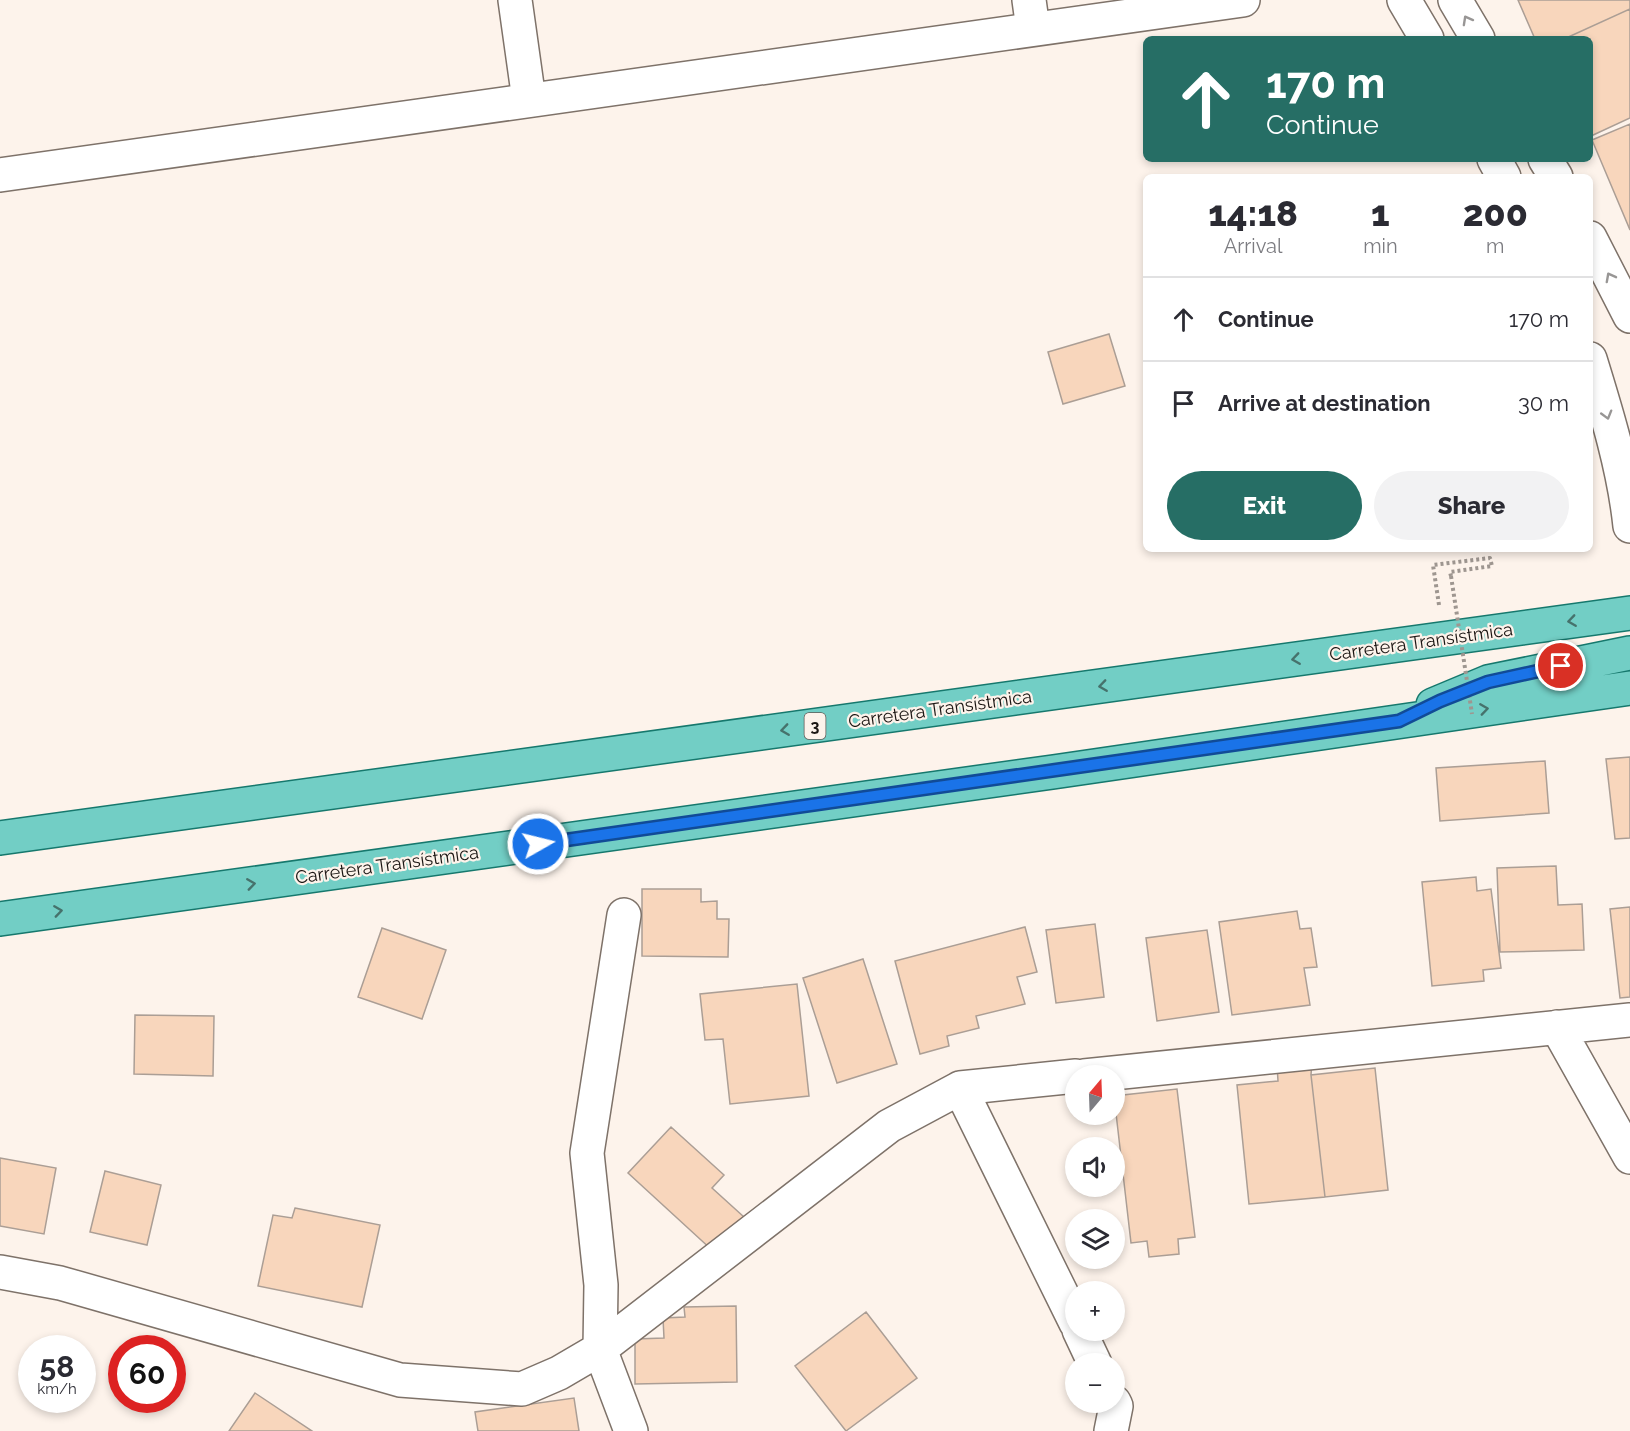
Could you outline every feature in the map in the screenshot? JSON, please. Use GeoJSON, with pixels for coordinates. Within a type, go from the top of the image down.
{"type":"FeatureCollection","features":[{"type":"Feature","properties":{"kind":"main road","name":"Carretera Transístmica"},"geometry":{"type":"LineString","coordinates":[[0,838],[1630,613]]}},
{"type":"Feature","properties":{"kind":"main road"},"geometry":{"type":"LineString","coordinates":[[1399,721],[1440,701],[1488,682],[1630,653]]}},
{"type":"Feature","properties":{"kind":"main road","name":"Carretera Transístmica"},"geometry":{"type":"LineString","coordinates":[[0,919],[1053,772],[1630,687]]}},
{"type":"Feature","properties":{"kind":"street"},"geometry":{"type":"LineString","coordinates":[[515,0],[529,100]]}},
{"type":"Feature","properties":{"kind":"street"},"geometry":{"type":"LineString","coordinates":[[0,174],[529,100],[1031,15],[1243,0]]}},
{"type":"Feature","properties":{"kind":"street"},"geometry":{"type":"LineString","coordinates":[[1404,0],[1424,36]]}},
{"type":"Feature","properties":{"kind":"street"},"geometry":{"type":"LineString","coordinates":[[1455,0],[1476,36]]}},
{"type":"Feature","properties":{"kind":"street"},"geometry":{"type":"LineString","coordinates":[[1593,244],[1630,316]]}},
{"type":"Feature","properties":{"kind":"street"},"geometry":{"type":"LineString","coordinates":[[1593,369],[1609,420],[1628,503],[1630,526]]}},
{"type":"Feature","properties":{"kind":"street"},"geometry":{"type":"LineString","coordinates":[[624,915],[587,1153],[601,1285],[600,1349],[631,1431]]}},
{"type":"Feature","properties":{"kind":"street"},"geometry":{"type":"LineString","coordinates":[[1125,1072],[1630,1020]]}},
{"type":"Feature","properties":{"kind":"street"},"geometry":{"type":"LineString","coordinates":[[1557,1027],[1630,1157]]}},
{"type":"Feature","properties":{"kind":"street"},"geometry":{"type":"LineString","coordinates":[[0,1272],[60,1283],[400,1380],[522,1389],[559,1373],[600,1349],[889,1126],[960,1088],[1065,1077]]}},
{"type":"Feature","properties":{"kind":"street"},"geometry":{"type":"LineString","coordinates":[[960,1088],[1065,1301]]}},
{"type":"Feature","properties":{"kind":"street"},"geometry":{"type":"LineString","coordinates":[[1111,1431],[1115,1413]]}},
{"type":"Feature","properties":{"kind":"path"},"geometry":{"type":"LineString","coordinates":[[1444,639],[1433,565],[1491,558],[1492,566],[1450,572],[1472,714]]}},
{"type":"Feature","properties":{"kind":"building"},"geometry":{"type":"Polygon","coordinates":[[[1518,0],[1630,0],[1630,9],[1571,36],[1534,36],[1518,0]]]}},
{"type":"Feature","properties":{"kind":"building"},"geometry":{"type":"Polygon","coordinates":[[[1630,9],[1630,118],[1593,135],[1593,36],[1571,36],[1630,9]]]}},
{"type":"Feature","properties":{"kind":"building"},"geometry":{"type":"Polygon","coordinates":[[[1630,124],[1630,230],[1593,142],[1593,140],[1630,124]]]}},
{"type":"Feature","properties":{"kind":"building"},"geometry":{"type":"Polygon","coordinates":[[[1109,334],[1125,386],[1063,404],[1048,352],[1109,334]]]}},
{"type":"Feature","properties":{"kind":"building"},"geometry":{"type":"Polygon","coordinates":[[[1630,757],[1630,838],[1615,839],[1606,759],[1630,757]]]}},
{"type":"Feature","properties":{"kind":"building"},"geometry":{"type":"Polygon","coordinates":[[[1545,761],[1549,813],[1440,821],[1436,768],[1545,761]]]}},
{"type":"Feature","properties":{"kind":"building"},"geometry":{"type":"Polygon","coordinates":[[[1556,866],[1558,905],[1582,904],[1584,950],[1500,952],[1497,868],[1556,866]]]}},
{"type":"Feature","properties":{"kind":"building"},"geometry":{"type":"Polygon","coordinates":[[[1476,877],[1477,891],[1491,889],[1501,968],[1483,970],[1484,981],[1432,986],[1422,882],[1476,877]]]}},
{"type":"Feature","properties":{"kind":"building"},"geometry":{"type":"Polygon","coordinates":[[[642,889],[701,889],[701,902],[717,901],[717,919],[729,919],[728,957],[642,956],[642,889]]]}},
{"type":"Feature","properties":{"kind":"building"},"geometry":{"type":"Polygon","coordinates":[[[1630,907],[1630,997],[1620,998],[1610,909],[1630,907]]]}},
{"type":"Feature","properties":{"kind":"building"},"geometry":{"type":"Polygon","coordinates":[[[1297,911],[1300,929],[1311,928],[1317,967],[1304,968],[1310,1005],[1232,1015],[1219,922],[1297,911]]]}},
{"type":"Feature","properties":{"kind":"building"},"geometry":{"type":"Polygon","coordinates":[[[1095,924],[1104,997],[1056,1003],[1046,930],[1095,924]]]}},
{"type":"Feature","properties":{"kind":"building"},"geometry":{"type":"Polygon","coordinates":[[[1025,927],[1037,972],[1017,977],[1025,1004],[976,1016],[979,1028],[947,1036],[949,1046],[920,1054],[895,961],[1025,927]]]}},
{"type":"Feature","properties":{"kind":"building"},"geometry":{"type":"Polygon","coordinates":[[[382,928],[446,950],[422,1019],[358,997],[382,928]]]}},
{"type":"Feature","properties":{"kind":"building"},"geometry":{"type":"Polygon","coordinates":[[[1207,930],[1219,1012],[1157,1021],[1146,938],[1207,930]]]}},
{"type":"Feature","properties":{"kind":"building"},"geometry":{"type":"Polygon","coordinates":[[[863,959],[897,1064],[837,1083],[803,978],[863,959]]]}},
{"type":"Feature","properties":{"kind":"building"},"geometry":{"type":"Polygon","coordinates":[[[797,984],[809,1096],[730,1104],[723,1039],[705,1040],[700,994],[797,984]]]}},
{"type":"Feature","properties":{"kind":"building"},"geometry":{"type":"Polygon","coordinates":[[[135,1015],[214,1016],[213,1076],[134,1074],[135,1015]]]}},
{"type":"Feature","properties":{"kind":"building"},"geometry":{"type":"Polygon","coordinates":[[[1312,1061],[1311,1075],[1325,1197],[1249,1204],[1237,1085],[1278,1081],[1277,1065],[1312,1061]]]}},
{"type":"Feature","properties":{"kind":"building"},"geometry":{"type":"Polygon","coordinates":[[[1375,1068],[1388,1190],[1325,1197],[1311,1075],[1375,1068]]]}},
{"type":"Feature","properties":{"kind":"building"},"geometry":{"type":"Polygon","coordinates":[[[1177,1089],[1195,1237],[1178,1239],[1179,1254],[1149,1257],[1147,1241],[1131,1243],[1125,1191],[1125,1137],[1119,1137],[1117,1125],[1125,1125],[1125,1095],[1177,1089]]]}},
{"type":"Feature","properties":{"kind":"building"},"geometry":{"type":"Polygon","coordinates":[[[671,1127],[724,1175],[712,1188],[744,1217],[713,1251],[628,1173],[671,1127]]]}},
{"type":"Feature","properties":{"kind":"building"},"geometry":{"type":"Polygon","coordinates":[[[0,1158],[56,1168],[44,1234],[0,1226],[0,1158]]]}},
{"type":"Feature","properties":{"kind":"building"},"geometry":{"type":"Polygon","coordinates":[[[105,1171],[161,1185],[147,1245],[90,1232],[105,1171]]]}},
{"type":"Feature","properties":{"kind":"building"},"geometry":{"type":"Polygon","coordinates":[[[295,1208],[380,1225],[362,1307],[258,1286],[273,1215],[292,1218],[295,1208]]]}},
{"type":"Feature","properties":{"kind":"building"},"geometry":{"type":"Polygon","coordinates":[[[736,1306],[737,1382],[635,1384],[635,1339],[664,1338],[663,1318],[685,1317],[684,1307],[736,1306]]]}},
{"type":"Feature","properties":{"kind":"building"},"geometry":{"type":"Polygon","coordinates":[[[866,1312],[917,1378],[846,1431],[795,1366],[866,1312]]]}},
{"type":"Feature","properties":{"kind":"building"},"geometry":{"type":"Polygon","coordinates":[[[255,1393],[312,1431],[229,1431],[255,1393]]]}},
{"type":"Feature","properties":{"kind":"building"},"geometry":{"type":"Polygon","coordinates":[[[574,1398],[579,1431],[478,1431],[475,1412],[574,1398]]]}},
{"type":"Feature","properties":{"kind":"route"},"geometry":{"type":"LineString","coordinates":[[538,844],[1399,721],[1440,701],[1488,682],[1561,666]]}}]}
